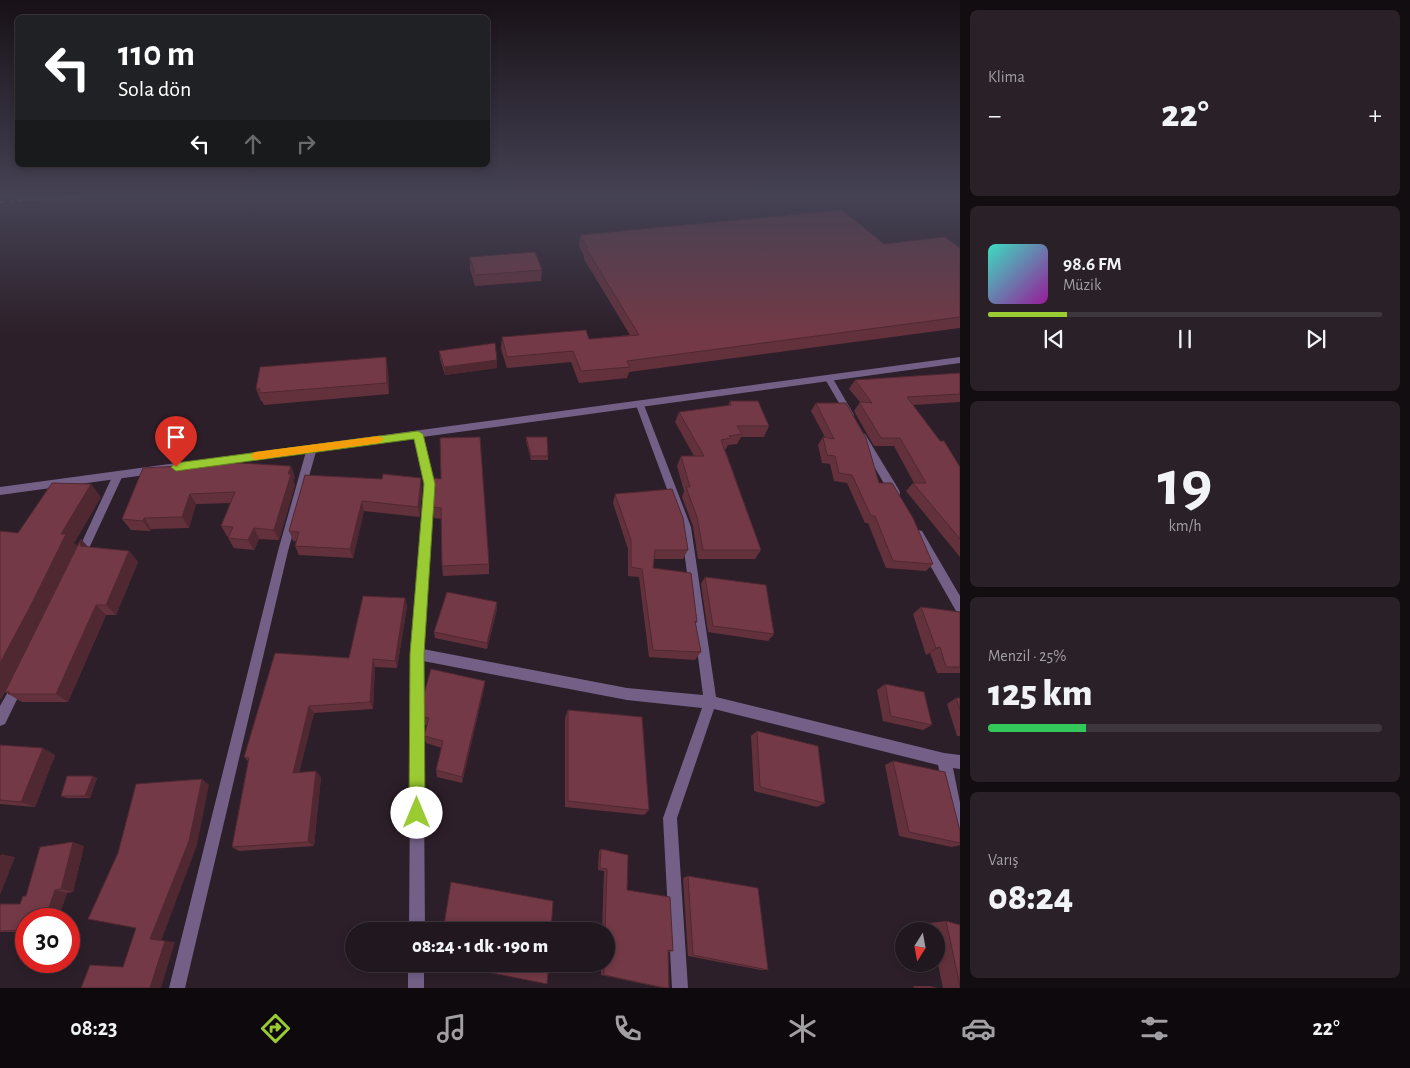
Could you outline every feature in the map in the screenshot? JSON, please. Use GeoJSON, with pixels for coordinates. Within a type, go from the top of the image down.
{"type":"FeatureCollection","features":[{"type":"Feature","properties":{"kind":"street"},"geometry":{"type":"LineString","coordinates":[[0,491],[960,360]]}},
{"type":"Feature","properties":{"kind":"street"},"geometry":{"type":"LineString","coordinates":[[830,379],[902,505]]}},
{"type":"Feature","properties":{"kind":"street"},"geometry":{"type":"LineString","coordinates":[[640,404],[686,527],[710,702],[670,818],[680,988]]}},
{"type":"Feature","properties":{"kind":"street"},"geometry":{"type":"LineString","coordinates":[[416,922],[417,654],[430,484],[418,434]]}},
{"type":"Feature","properties":{"kind":"street"},"geometry":{"type":"LineString","coordinates":[[177,988],[283,551],[312,448]]}},
{"type":"Feature","properties":{"kind":"street"},"geometry":{"type":"LineString","coordinates":[[74,571],[118,475]]}},
{"type":"Feature","properties":{"kind":"street"},"geometry":{"type":"LineString","coordinates":[[912,522],[960,607]]}},
{"type":"Feature","properties":{"kind":"street"},"geometry":{"type":"LineString","coordinates":[[417,654],[627,694],[710,702],[944,760],[960,762]]}},
{"type":"Feature","properties":{"kind":"street"},"geometry":{"type":"LineString","coordinates":[[0,720],[22,676]]}},
{"type":"Feature","properties":{"kind":"street"},"geometry":{"type":"LineString","coordinates":[[944,760],[960,837]]}},
{"type":"Feature","properties":{"kind":"street"},"geometry":{"type":"LineString","coordinates":[[416,972],[416,988]]}},
{"type":"Feature","properties":{"kind":"building"},"geometry":{"type":"Polygon","coordinates":[[[585,242],[882,242],[884,244],[952,242],[960,248],[960,317],[627,361],[630,367],[581,371],[573,351],[507,357],[502,337],[586,330],[589,339],[639,335],[586,248],[588,247],[585,242]]]}},
{"type":"Feature","properties":{"kind":"building"},"geometry":{"type":"Polygon","coordinates":[[[535,252],[542,270],[475,275],[470,257],[535,252]]]}},
{"type":"Feature","properties":{"kind":"building"},"geometry":{"type":"Polygon","coordinates":[[[495,343],[497,360],[444,367],[439,351],[495,343]]]}},
{"type":"Feature","properties":{"kind":"building"},"geometry":{"type":"Polygon","coordinates":[[[386,357],[387,383],[259,393],[260,389],[256,389],[260,367],[386,357]]]}},
{"type":"Feature","properties":{"kind":"building"},"geometry":{"type":"Polygon","coordinates":[[[960,373],[960,394],[907,397],[940,441],[944,441],[960,467],[960,539],[913,483],[926,483],[900,438],[881,438],[859,402],[872,403],[855,380],[960,373]]]}},
{"type":"Feature","properties":{"kind":"building"},"geometry":{"type":"Polygon","coordinates":[[[730,401],[758,401],[769,426],[737,426],[742,434],[729,436],[731,438],[721,440],[761,550],[703,550],[697,517],[686,487],[690,487],[681,456],[704,456],[679,412],[731,405],[730,401]]]}},
{"type":"Feature","properties":{"kind":"building"},"geometry":{"type":"Polygon","coordinates":[[[816,403],[846,403],[866,438],[879,483],[892,483],[913,518],[933,564],[893,561],[875,516],[871,516],[852,475],[839,473],[835,456],[827,455],[823,437],[834,439],[816,403]]]}},
{"type":"Feature","properties":{"kind":"building"},"geometry":{"type":"Polygon","coordinates":[[[480,437],[489,564],[442,566],[441,508],[432,507],[434,478],[441,479],[440,438],[480,437]]]}},
{"type":"Feature","properties":{"kind":"building"},"geometry":{"type":"Polygon","coordinates":[[[526,437],[547,437],[548,456],[531,456],[526,437]]]}},
{"type":"Feature","properties":{"kind":"building"},"geometry":{"type":"Polygon","coordinates":[[[240,463],[291,466],[288,474],[291,474],[274,530],[254,528],[248,540],[228,538],[233,527],[221,526],[235,492],[190,494],[182,517],[144,518],[143,521],[122,519],[143,468],[240,463]]]}},
{"type":"Feature","properties":{"kind":"building"},"geometry":{"type":"Polygon","coordinates":[[[383,474],[421,478],[418,507],[362,501],[350,549],[295,546],[299,532],[289,531],[305,475],[382,479],[383,474]]]}},
{"type":"Feature","properties":{"kind":"building"},"geometry":{"type":"Polygon","coordinates":[[[52,483],[91,484],[61,534],[66,534],[0,663],[0,531],[18,533],[52,483]]]}},
{"type":"Feature","properties":{"kind":"building"},"geometry":{"type":"Polygon","coordinates":[[[672,489],[683,518],[688,550],[655,550],[653,568],[691,573],[697,622],[695,621],[701,652],[653,650],[642,569],[631,567],[631,540],[615,494],[672,489]]]}},
{"type":"Feature","properties":{"kind":"building"},"geometry":{"type":"Polygon","coordinates":[[[81,539],[80,546],[129,551],[106,605],[96,605],[56,694],[8,694],[10,692],[5,692],[81,539]]]}},
{"type":"Feature","properties":{"kind":"building"},"geometry":{"type":"Polygon","coordinates":[[[705,577],[766,585],[774,634],[713,626],[705,577]]]}},
{"type":"Feature","properties":{"kind":"building"},"geometry":{"type":"Polygon","coordinates":[[[447,592],[497,602],[487,643],[434,632],[447,592]]]}},
{"type":"Feature","properties":{"kind":"building"},"geometry":{"type":"Polygon","coordinates":[[[363,596],[405,598],[395,661],[373,659],[370,702],[309,706],[293,773],[316,771],[308,842],[232,847],[249,758],[244,757],[275,653],[349,658],[363,596]]]}},
{"type":"Feature","properties":{"kind":"building"},"geometry":{"type":"Polygon","coordinates":[[[921,607],[960,612],[960,667],[946,667],[940,647],[936,648],[921,607]]]}},
{"type":"Feature","properties":{"kind":"building"},"geometry":{"type":"Polygon","coordinates":[[[431,669],[485,681],[462,777],[436,770],[443,741],[424,736],[429,718],[424,717],[424,694],[431,669]]]}},
{"type":"Feature","properties":{"kind":"building"},"geometry":{"type":"Polygon","coordinates":[[[885,684],[924,692],[932,725],[891,716],[885,684]]]}},
{"type":"Feature","properties":{"kind":"building"},"geometry":{"type":"Polygon","coordinates":[[[956,698],[960,698],[960,710],[956,698]]]}},
{"type":"Feature","properties":{"kind":"building"},"geometry":{"type":"Polygon","coordinates":[[[568,710],[642,717],[649,810],[568,801],[568,710]]]}},
{"type":"Feature","properties":{"kind":"building"},"geometry":{"type":"Polygon","coordinates":[[[757,731],[818,746],[825,803],[760,787],[757,731]]]}},
{"type":"Feature","properties":{"kind":"building"},"geometry":{"type":"Polygon","coordinates":[[[0,745],[43,748],[21,802],[0,800],[0,745]]]}},
{"type":"Feature","properties":{"kind":"building"},"geometry":{"type":"Polygon","coordinates":[[[893,761],[945,772],[960,831],[960,843],[909,832],[893,761]]]}},
{"type":"Feature","properties":{"kind":"building"},"geometry":{"type":"Polygon","coordinates":[[[67,776],[93,776],[85,796],[61,796],[67,776]]]}},
{"type":"Feature","properties":{"kind":"building"},"geometry":{"type":"Polygon","coordinates":[[[202,779],[189,841],[150,939],[165,941],[150,988],[81,988],[90,965],[123,967],[136,928],[88,919],[118,853],[136,784],[202,779]]]}},
{"type":"Feature","properties":{"kind":"building"},"geometry":{"type":"Polygon","coordinates":[[[73,842],[61,889],[55,890],[49,908],[15,908],[15,930],[0,931],[0,904],[20,904],[23,896],[26,896],[40,847],[73,842]]]}},
{"type":"Feature","properties":{"kind":"building"},"geometry":{"type":"Polygon","coordinates":[[[601,849],[628,855],[627,890],[670,897],[673,951],[668,950],[669,988],[604,975],[604,972],[615,972],[615,922],[605,922],[607,869],[600,868],[601,849]]]}},
{"type":"Feature","properties":{"kind":"building"},"geometry":{"type":"Polygon","coordinates":[[[688,876],[758,888],[768,970],[693,955],[688,876]]]}},
{"type":"Feature","properties":{"kind":"building"},"geometry":{"type":"Polygon","coordinates":[[[451,882],[553,901],[552,922],[444,922],[451,882]]]}},
{"type":"Feature","properties":{"kind":"building"},"geometry":{"type":"Polygon","coordinates":[[[946,921],[960,925],[960,986],[946,921]]]}},
{"type":"Feature","properties":{"kind":"building"},"geometry":{"type":"Polygon","coordinates":[[[487,972],[548,972],[547,984],[487,972]]]}},
{"type":"Feature","properties":{"kind":"slow traffic"},"geometry":{"type":"LineString","coordinates":[[255,456],[379,439]]}},
{"type":"Feature","properties":{"kind":"route"},"geometry":{"type":"LineString","coordinates":[[176,467],[418,434],[430,484],[417,654],[417,813]]}}]}
